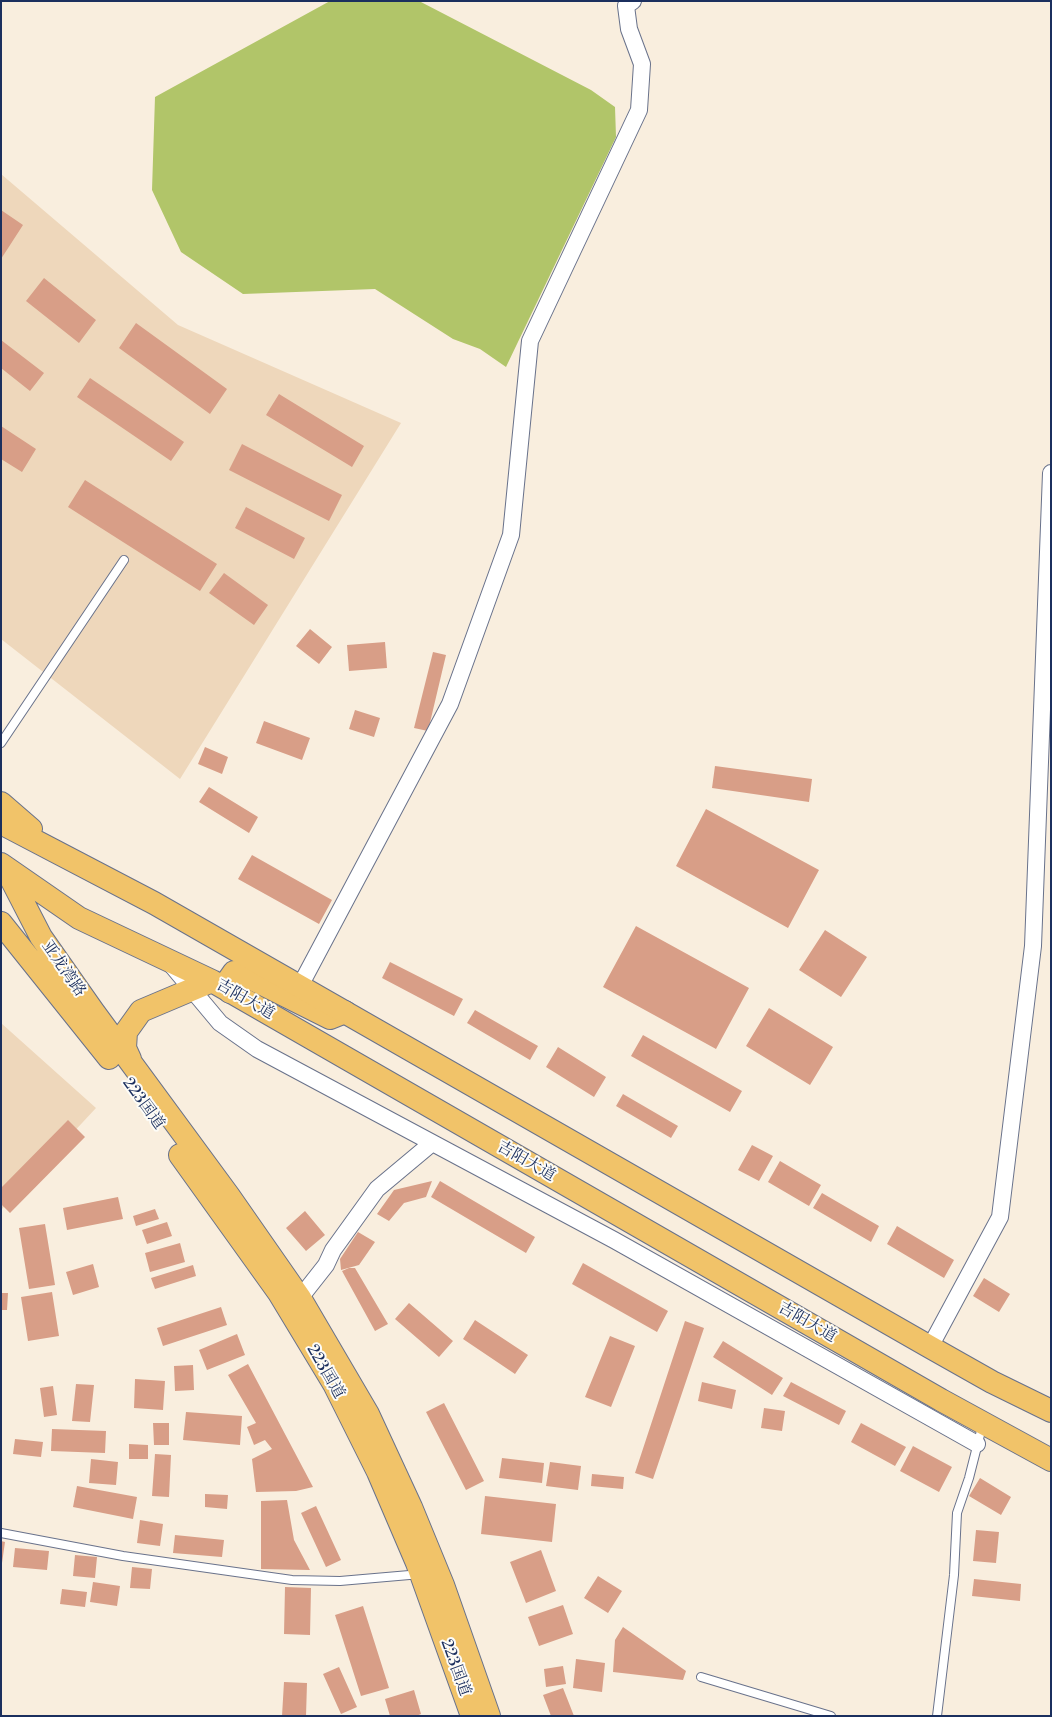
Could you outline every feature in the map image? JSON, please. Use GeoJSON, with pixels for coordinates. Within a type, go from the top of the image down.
{"type":"FeatureCollection","features":[{"type":"Feature","properties":{"kind":"main road"},"geometry":{"type":"LineString","coordinates":[[1,803],[58,852]]}},
{"type":"Feature","properties":{"kind":"main road"},"geometry":{"type":"LineString","coordinates":[[1,823],[154,903],[930,1347],[992,1382],[1051,1411]]}},
{"type":"Feature","properties":{"kind":"main road","name":"吉阳大道"},"geometry":{"type":"LineString","coordinates":[[2,863],[79,918],[168,960],[230,992],[941,1400],[1051,1460]]}},
{"type":"Feature","properties":{"kind":"main road","name":"亚龙湾路"},"geometry":{"type":"LineString","coordinates":[[2,863],[41,937],[136,1071]]}},
{"type":"Feature","properties":{"kind":"main road","name":"亚龙湾路"},"geometry":{"type":"LineString","coordinates":[[2,925],[113,1063]]}},
{"type":"Feature","properties":{"kind":"main road"},"geometry":{"type":"LineString","coordinates":[[230,992],[227,982],[234,972],[254,980],[330,1018],[345,1012]]}},
{"type":"Feature","properties":{"kind":"main road"},"geometry":{"type":"LineString","coordinates":[[136,1071],[125,1048],[126,1032],[141,1011],[212,982]]}},
{"type":"Feature","properties":{"kind":"main road","name":"223国道"},"geometry":{"type":"LineString","coordinates":[[113,1063],[279,1294],[334,1384],[378,1472],[421,1574],[472,1716]]}},
{"type":"Feature","properties":{"kind":"main road","name":"223国道"},"geometry":{"type":"LineString","coordinates":[[136,1071],[229,1196],[300,1298],[368,1414],[411,1507],[443,1585],[489,1716]]}},
{"type":"Feature","properties":{"kind":"street"},"geometry":{"type":"LineString","coordinates":[[300,986],[450,704],[511,535],[530,341],[640,110],[642,64],[629,29],[626,6],[633,1]]}},
{"type":"Feature","properties":{"kind":"street"},"geometry":{"type":"LineString","coordinates":[[930,1347],[1000,1217],[1033,946],[1051,473]]}},
{"type":"Feature","properties":{"kind":"street"},"geometry":{"type":"LineString","coordinates":[[168,960],[191,990],[220,1023],[257,1048],[621,1244],[977,1444]]}},
{"type":"Feature","properties":{"kind":"street"},"geometry":{"type":"LineString","coordinates":[[300,1298],[326,1265],[333,1250],[377,1189],[432,1143]]}},
{"type":"Feature","properties":{"kind":"lane"},"geometry":{"type":"LineString","coordinates":[[1,743],[124,560]]}},
{"type":"Feature","properties":{"kind":"lane"},"geometry":{"type":"LineString","coordinates":[[937,1716],[954,1575],[957,1513],[983,1423]]}},
{"type":"Feature","properties":{"kind":"lane"},"geometry":{"type":"LineString","coordinates":[[1,1533],[123,1556],[292,1580],[340,1581],[421,1574]]}},
{"type":"Feature","properties":{"kind":"lane"},"geometry":{"type":"LineString","coordinates":[[701,1677],[831,1716]]}},
{"type":"Feature","properties":{"kind":"shaded area"},"geometry":{"type":"Polygon","coordinates":[[[1,174],[178,325],[401,423],[180,779],[1,639],[1,174]]]}},
{"type":"Feature","properties":{"kind":"shaded area"},"geometry":{"type":"Polygon","coordinates":[[[1,1023],[96,1108],[1,1210],[1,1023]]]}},
{"type":"Feature","properties":{"kind":"green space"},"geometry":{"type":"Polygon","coordinates":[[[330,1],[419,1],[591,90],[615,107],[616,137],[506,367],[480,349],[453,339],[375,289],[243,294],[181,252],[152,190],[155,97],[330,1]]]}},
{"type":"Feature","properties":{"kind":"building"},"geometry":{"type":"Polygon","coordinates":[[[1,210],[23,225],[1,259],[1,210]]]}},
{"type":"Feature","properties":{"kind":"building"},"geometry":{"type":"Polygon","coordinates":[[[44,278],[96,320],[79,343],[26,301],[44,278]]]}},
{"type":"Feature","properties":{"kind":"building"},"geometry":{"type":"Polygon","coordinates":[[[136,323],[227,389],[210,414],[119,348],[136,323]]]}},
{"type":"Feature","properties":{"kind":"building"},"geometry":{"type":"Polygon","coordinates":[[[1,340],[44,373],[30,391],[1,368],[1,340]]]}},
{"type":"Feature","properties":{"kind":"building"},"geometry":{"type":"Polygon","coordinates":[[[90,378],[184,442],[171,461],[77,397],[90,378]]]}},
{"type":"Feature","properties":{"kind":"building"},"geometry":{"type":"Polygon","coordinates":[[[279,394],[364,446],[352,467],[266,415],[279,394]]]}},
{"type":"Feature","properties":{"kind":"building"},"geometry":{"type":"Polygon","coordinates":[[[1,426],[36,449],[22,472],[1,459],[1,426]]]}},
{"type":"Feature","properties":{"kind":"building"},"geometry":{"type":"Polygon","coordinates":[[[242,444],[342,495],[329,521],[229,470],[242,444]]]}},
{"type":"Feature","properties":{"kind":"building"},"geometry":{"type":"Polygon","coordinates":[[[85,480],[217,564],[200,591],[68,507],[85,480]]]}},
{"type":"Feature","properties":{"kind":"building"},"geometry":{"type":"Polygon","coordinates":[[[246,507],[305,538],[294,559],[235,528],[246,507]]]}},
{"type":"Feature","properties":{"kind":"building"},"geometry":{"type":"Polygon","coordinates":[[[224,573],[268,605],[254,625],[209,593],[224,573]]]}},
{"type":"Feature","properties":{"kind":"building"},"geometry":{"type":"Polygon","coordinates":[[[310,629],[332,647],[319,664],[296,646],[310,629]]]}},
{"type":"Feature","properties":{"kind":"building"},"geometry":{"type":"Polygon","coordinates":[[[385,642],[387,668],[349,671],[347,645],[385,642]]]}},
{"type":"Feature","properties":{"kind":"building"},"geometry":{"type":"Polygon","coordinates":[[[433,652],[446,655],[428,731],[414,728],[433,652]]]}},
{"type":"Feature","properties":{"kind":"building"},"geometry":{"type":"Polygon","coordinates":[[[355,710],[380,718],[374,737],[349,729],[355,710]]]}},
{"type":"Feature","properties":{"kind":"building"},"geometry":{"type":"Polygon","coordinates":[[[264,721],[310,738],[302,760],[256,743],[264,721]]]}},
{"type":"Feature","properties":{"kind":"building"},"geometry":{"type":"Polygon","coordinates":[[[205,747],[228,757],[222,774],[198,764],[205,747]]]}},
{"type":"Feature","properties":{"kind":"building"},"geometry":{"type":"Polygon","coordinates":[[[715,766],[812,779],[809,802],[712,788],[715,766]]]}},
{"type":"Feature","properties":{"kind":"building"},"geometry":{"type":"Polygon","coordinates":[[[209,787],[258,817],[249,833],[199,802],[209,787]]]}},
{"type":"Feature","properties":{"kind":"building"},"geometry":{"type":"Polygon","coordinates":[[[706,809],[819,870],[788,928],[676,866],[706,809]]]}},
{"type":"Feature","properties":{"kind":"building"},"geometry":{"type":"Polygon","coordinates":[[[252,855],[332,900],[319,924],[238,879],[252,855]]]}},
{"type":"Feature","properties":{"kind":"building"},"geometry":{"type":"Polygon","coordinates":[[[636,926],[749,988],[716,1049],[603,987],[636,926]]]}},
{"type":"Feature","properties":{"kind":"building"},"geometry":{"type":"Polygon","coordinates":[[[825,930],[867,957],[841,997],[799,970],[825,930]]]}},
{"type":"Feature","properties":{"kind":"building"},"geometry":{"type":"Polygon","coordinates":[[[390,962],[463,999],[454,1016],[382,978],[390,962]]]}},
{"type":"Feature","properties":{"kind":"building"},"geometry":{"type":"Polygon","coordinates":[[[769,1008],[833,1047],[810,1085],[746,1046],[769,1008]]]}},
{"type":"Feature","properties":{"kind":"building"},"geometry":{"type":"Polygon","coordinates":[[[475,1010],[538,1046],[530,1060],[467,1023],[475,1010]]]}},
{"type":"Feature","properties":{"kind":"building"},"geometry":{"type":"Polygon","coordinates":[[[643,1035],[742,1091],[730,1112],[631,1056],[643,1035]]]}},
{"type":"Feature","properties":{"kind":"building"},"geometry":{"type":"Polygon","coordinates":[[[558,1047],[606,1077],[594,1097],[546,1067],[558,1047]]]}},
{"type":"Feature","properties":{"kind":"building"},"geometry":{"type":"Polygon","coordinates":[[[623,1094],[678,1126],[671,1138],[616,1106],[623,1094]]]}},
{"type":"Feature","properties":{"kind":"building"},"geometry":{"type":"Polygon","coordinates":[[[68,1120],[85,1137],[10,1213],[1,1204],[1,1188],[68,1120]]]}},
{"type":"Feature","properties":{"kind":"building"},"geometry":{"type":"Polygon","coordinates":[[[752,1145],[773,1156],[759,1181],[738,1170],[752,1145]]]}},
{"type":"Feature","properties":{"kind":"building"},"geometry":{"type":"Polygon","coordinates":[[[780,1161],[821,1185],[809,1206],[768,1182],[780,1161]]]}},
{"type":"Feature","properties":{"kind":"building"},"geometry":{"type":"Polygon","coordinates":[[[432,1181],[426,1197],[404,1203],[389,1221],[377,1214],[394,1190],[432,1181]]]}},
{"type":"Feature","properties":{"kind":"building"},"geometry":{"type":"Polygon","coordinates":[[[440,1181],[535,1237],[526,1253],[431,1197],[440,1181]]]}},
{"type":"Feature","properties":{"kind":"building"},"geometry":{"type":"Polygon","coordinates":[[[822,1193],[879,1226],[871,1242],[813,1208],[822,1193]]]}},
{"type":"Feature","properties":{"kind":"building"},"geometry":{"type":"Polygon","coordinates":[[[118,1197],[123,1219],[67,1230],[63,1208],[118,1197]]]}},
{"type":"Feature","properties":{"kind":"building"},"geometry":{"type":"Polygon","coordinates":[[[155,1209],[159,1219],[136,1226],[133,1216],[155,1209]]]}},
{"type":"Feature","properties":{"kind":"building"},"geometry":{"type":"Polygon","coordinates":[[[305,1211],[325,1235],[306,1251],[286,1228],[305,1211]]]}},
{"type":"Feature","properties":{"kind":"building"},"geometry":{"type":"Polygon","coordinates":[[[167,1222],[172,1236],[147,1244],[142,1230],[167,1222]]]}},
{"type":"Feature","properties":{"kind":"building"},"geometry":{"type":"Polygon","coordinates":[[[45,1224],[55,1285],[29,1289],[19,1228],[45,1224]]]}},
{"type":"Feature","properties":{"kind":"building"},"geometry":{"type":"Polygon","coordinates":[[[897,1226],[954,1260],[944,1278],[887,1244],[897,1226]]]}},
{"type":"Feature","properties":{"kind":"building"},"geometry":{"type":"Polygon","coordinates":[[[358,1232],[375,1242],[359,1265],[341,1270],[340,1259],[358,1232]]]}},
{"type":"Feature","properties":{"kind":"building"},"geometry":{"type":"Polygon","coordinates":[[[180,1243],[185,1262],[150,1272],[145,1253],[180,1243]]]}},
{"type":"Feature","properties":{"kind":"building"},"geometry":{"type":"Polygon","coordinates":[[[583,1263],[668,1311],[657,1332],[572,1284],[583,1263]]]}},
{"type":"Feature","properties":{"kind":"building"},"geometry":{"type":"Polygon","coordinates":[[[93,1264],[99,1287],[73,1295],[66,1272],[93,1264]]]}},
{"type":"Feature","properties":{"kind":"building"},"geometry":{"type":"Polygon","coordinates":[[[193,1265],[196,1276],[155,1289],[151,1278],[193,1265]]]}},
{"type":"Feature","properties":{"kind":"building"},"geometry":{"type":"Polygon","coordinates":[[[349,1268],[355,1268],[388,1324],[375,1331],[342,1271],[349,1268]]]}},
{"type":"Feature","properties":{"kind":"building"},"geometry":{"type":"Polygon","coordinates":[[[984,1278],[1010,1294],[999,1312],[973,1296],[984,1278]]]}},
{"type":"Feature","properties":{"kind":"building"},"geometry":{"type":"Polygon","coordinates":[[[52,1292],[59,1336],[28,1341],[21,1297],[52,1292]]]}},
{"type":"Feature","properties":{"kind":"building"},"geometry":{"type":"Polygon","coordinates":[[[1,1293],[8,1293],[7,1310],[1,1310],[1,1293]]]}},
{"type":"Feature","properties":{"kind":"building"},"geometry":{"type":"Polygon","coordinates":[[[409,1303],[453,1341],[439,1357],[395,1319],[409,1303]]]}},
{"type":"Feature","properties":{"kind":"building"},"geometry":{"type":"Polygon","coordinates":[[[221,1307],[227,1325],[163,1346],[157,1328],[221,1307]]]}},
{"type":"Feature","properties":{"kind":"building"},"geometry":{"type":"Polygon","coordinates":[[[475,1320],[528,1355],[515,1374],[463,1339],[475,1320]]]}},
{"type":"Feature","properties":{"kind":"building"},"geometry":{"type":"Polygon","coordinates":[[[685,1321],[704,1328],[653,1479],[635,1473],[685,1321]]]}},
{"type":"Feature","properties":{"kind":"building"},"geometry":{"type":"Polygon","coordinates":[[[237,1334],[245,1355],[207,1370],[199,1350],[237,1334]]]}},
{"type":"Feature","properties":{"kind":"building"},"geometry":{"type":"Polygon","coordinates":[[[610,1336],[635,1346],[611,1407],[585,1397],[610,1336]]]}},
{"type":"Feature","properties":{"kind":"building"},"geometry":{"type":"Polygon","coordinates":[[[723,1341],[783,1378],[772,1395],[713,1357],[723,1341]]]}},
{"type":"Feature","properties":{"kind":"building"},"geometry":{"type":"Polygon","coordinates":[[[248,1364],[313,1487],[296,1491],[256,1492],[252,1459],[272,1449],[265,1440],[254,1445],[247,1427],[256,1423],[228,1375],[248,1364]]]}},
{"type":"Feature","properties":{"kind":"building"},"geometry":{"type":"Polygon","coordinates":[[[193,1365],[194,1390],[175,1391],[174,1366],[193,1365]]]}},
{"type":"Feature","properties":{"kind":"building"},"geometry":{"type":"Polygon","coordinates":[[[135,1379],[165,1381],[163,1410],[134,1408],[135,1379]]]}},
{"type":"Feature","properties":{"kind":"building"},"geometry":{"type":"Polygon","coordinates":[[[702,1382],[736,1390],[732,1409],[698,1401],[702,1382]]]}},
{"type":"Feature","properties":{"kind":"building"},"geometry":{"type":"Polygon","coordinates":[[[791,1382],[846,1411],[839,1425],[783,1396],[791,1382]]]}},
{"type":"Feature","properties":{"kind":"building"},"geometry":{"type":"Polygon","coordinates":[[[76,1384],[94,1385],[90,1422],[72,1421],[76,1384]]]}},
{"type":"Feature","properties":{"kind":"building"},"geometry":{"type":"Polygon","coordinates":[[[53,1386],[57,1415],[44,1417],[40,1388],[53,1386]]]}},
{"type":"Feature","properties":{"kind":"building"},"geometry":{"type":"Polygon","coordinates":[[[444,1403],[484,1481],[466,1490],[426,1412],[444,1403]]]}},
{"type":"Feature","properties":{"kind":"building"},"geometry":{"type":"Polygon","coordinates":[[[764,1408],[785,1411],[782,1431],[761,1428],[764,1408]]]}},
{"type":"Feature","properties":{"kind":"building"},"geometry":{"type":"Polygon","coordinates":[[[186,1412],[242,1416],[240,1445],[183,1440],[186,1412]]]}},
{"type":"Feature","properties":{"kind":"building"},"geometry":{"type":"Polygon","coordinates":[[[153,1423],[169,1423],[169,1445],[154,1445],[153,1423]]]}},
{"type":"Feature","properties":{"kind":"building"},"geometry":{"type":"Polygon","coordinates":[[[861,1423],[906,1447],[895,1466],[851,1442],[861,1423]]]}},
{"type":"Feature","properties":{"kind":"building"},"geometry":{"type":"Polygon","coordinates":[[[52,1429],[106,1431],[105,1453],[51,1451],[52,1429]]]}},
{"type":"Feature","properties":{"kind":"building"},"geometry":{"type":"Polygon","coordinates":[[[15,1439],[43,1442],[41,1457],[13,1454],[15,1439]]]}},
{"type":"Feature","properties":{"kind":"building"},"geometry":{"type":"Polygon","coordinates":[[[129,1444],[148,1445],[148,1459],[129,1459],[129,1444]]]}},
{"type":"Feature","properties":{"kind":"building"},"geometry":{"type":"Polygon","coordinates":[[[913,1446],[952,1467],[939,1492],[900,1471],[913,1446]]]}},
{"type":"Feature","properties":{"kind":"building"},"geometry":{"type":"Polygon","coordinates":[[[155,1454],[171,1455],[169,1497],[152,1496],[155,1454]]]}},
{"type":"Feature","properties":{"kind":"building"},"geometry":{"type":"Polygon","coordinates":[[[502,1458],[544,1463],[542,1483],[499,1478],[502,1458]]]}},
{"type":"Feature","properties":{"kind":"building"},"geometry":{"type":"Polygon","coordinates":[[[91,1459],[118,1462],[116,1485],[89,1483],[91,1459]]]}},
{"type":"Feature","properties":{"kind":"building"},"geometry":{"type":"Polygon","coordinates":[[[550,1462],[581,1466],[578,1490],[546,1486],[550,1462]]]}},
{"type":"Feature","properties":{"kind":"building"},"geometry":{"type":"Polygon","coordinates":[[[592,1474],[624,1477],[623,1489],[591,1486],[592,1474]]]}},
{"type":"Feature","properties":{"kind":"building"},"geometry":{"type":"Polygon","coordinates":[[[980,1478],[1011,1497],[1001,1515],[969,1496],[980,1478]]]}},
{"type":"Feature","properties":{"kind":"building"},"geometry":{"type":"Polygon","coordinates":[[[77,1486],[137,1497],[133,1519],[73,1507],[77,1486]]]}},
{"type":"Feature","properties":{"kind":"building"},"geometry":{"type":"Polygon","coordinates":[[[205,1494],[228,1495],[227,1509],[205,1507],[205,1494]]]}},
{"type":"Feature","properties":{"kind":"building"},"geometry":{"type":"Polygon","coordinates":[[[485,1496],[556,1504],[552,1542],[481,1534],[485,1496]]]}},
{"type":"Feature","properties":{"kind":"building"},"geometry":{"type":"Polygon","coordinates":[[[287,1500],[294,1540],[310,1570],[261,1569],[261,1501],[287,1500]]]}},
{"type":"Feature","properties":{"kind":"building"},"geometry":{"type":"Polygon","coordinates":[[[316,1506],[341,1560],[326,1567],[301,1513],[316,1506]]]}},
{"type":"Feature","properties":{"kind":"building"},"geometry":{"type":"Polygon","coordinates":[[[140,1520],[163,1524],[160,1546],[137,1543],[140,1520]]]}},
{"type":"Feature","properties":{"kind":"building"},"geometry":{"type":"Polygon","coordinates":[[[976,1530],[999,1532],[996,1563],[973,1561],[976,1530]]]}},
{"type":"Feature","properties":{"kind":"building"},"geometry":{"type":"Polygon","coordinates":[[[175,1535],[224,1540],[222,1557],[173,1553],[175,1535]]]}},
{"type":"Feature","properties":{"kind":"building"},"geometry":{"type":"Polygon","coordinates":[[[1,1541],[5,1542],[2,1563],[1,1563],[1,1541]]]}},
{"type":"Feature","properties":{"kind":"building"},"geometry":{"type":"Polygon","coordinates":[[[15,1548],[49,1551],[47,1570],[13,1567],[15,1548]]]}},
{"type":"Feature","properties":{"kind":"building"},"geometry":{"type":"Polygon","coordinates":[[[541,1550],[556,1591],[526,1603],[510,1562],[541,1550]]]}},
{"type":"Feature","properties":{"kind":"building"},"geometry":{"type":"Polygon","coordinates":[[[75,1555],[97,1557],[95,1578],[73,1576],[75,1555]]]}},
{"type":"Feature","properties":{"kind":"building"},"geometry":{"type":"Polygon","coordinates":[[[132,1567],[152,1569],[150,1589],[130,1588],[132,1567]]]}},
{"type":"Feature","properties":{"kind":"building"},"geometry":{"type":"Polygon","coordinates":[[[598,1576],[622,1591],[608,1613],[584,1598],[598,1576]]]}},
{"type":"Feature","properties":{"kind":"building"},"geometry":{"type":"Polygon","coordinates":[[[974,1579],[1021,1584],[1020,1601],[972,1596],[974,1579]]]}},
{"type":"Feature","properties":{"kind":"building"},"geometry":{"type":"Polygon","coordinates":[[[93,1582],[120,1586],[117,1606],[90,1602],[93,1582]]]}},
{"type":"Feature","properties":{"kind":"building"},"geometry":{"type":"Polygon","coordinates":[[[285,1587],[311,1588],[310,1635],[284,1634],[285,1587]]]}},
{"type":"Feature","properties":{"kind":"building"},"geometry":{"type":"Polygon","coordinates":[[[62,1589],[87,1592],[85,1607],[60,1604],[62,1589]]]}},
{"type":"Feature","properties":{"kind":"building"},"geometry":{"type":"Polygon","coordinates":[[[563,1605],[573,1634],[539,1646],[528,1617],[563,1605]]]}},
{"type":"Feature","properties":{"kind":"building"},"geometry":{"type":"Polygon","coordinates":[[[363,1606],[389,1688],[361,1696],[335,1615],[363,1606]]]}},
{"type":"Feature","properties":{"kind":"building"},"geometry":{"type":"Polygon","coordinates":[[[623,1627],[686,1671],[683,1680],[613,1672],[615,1640],[623,1627]]]}},
{"type":"Feature","properties":{"kind":"building"},"geometry":{"type":"Polygon","coordinates":[[[576,1659],[605,1663],[602,1692],[573,1688],[576,1659]]]}},
{"type":"Feature","properties":{"kind":"building"},"geometry":{"type":"Polygon","coordinates":[[[563,1666],[566,1684],[546,1687],[544,1669],[563,1666]]]}},
{"type":"Feature","properties":{"kind":"building"},"geometry":{"type":"Polygon","coordinates":[[[339,1667],[357,1707],[341,1714],[323,1674],[339,1667]]]}},
{"type":"Feature","properties":{"kind":"building"},"geometry":{"type":"Polygon","coordinates":[[[284,1682],[307,1683],[306,1716],[282,1716],[284,1682]]]}},
{"type":"Feature","properties":{"kind":"building"},"geometry":{"type":"Polygon","coordinates":[[[563,1688],[574,1716],[551,1716],[543,1695],[563,1688]]]}},
{"type":"Feature","properties":{"kind":"building"},"geometry":{"type":"Polygon","coordinates":[[[414,1690],[421,1714],[416,1716],[390,1716],[385,1699],[414,1690]]]}}]}
